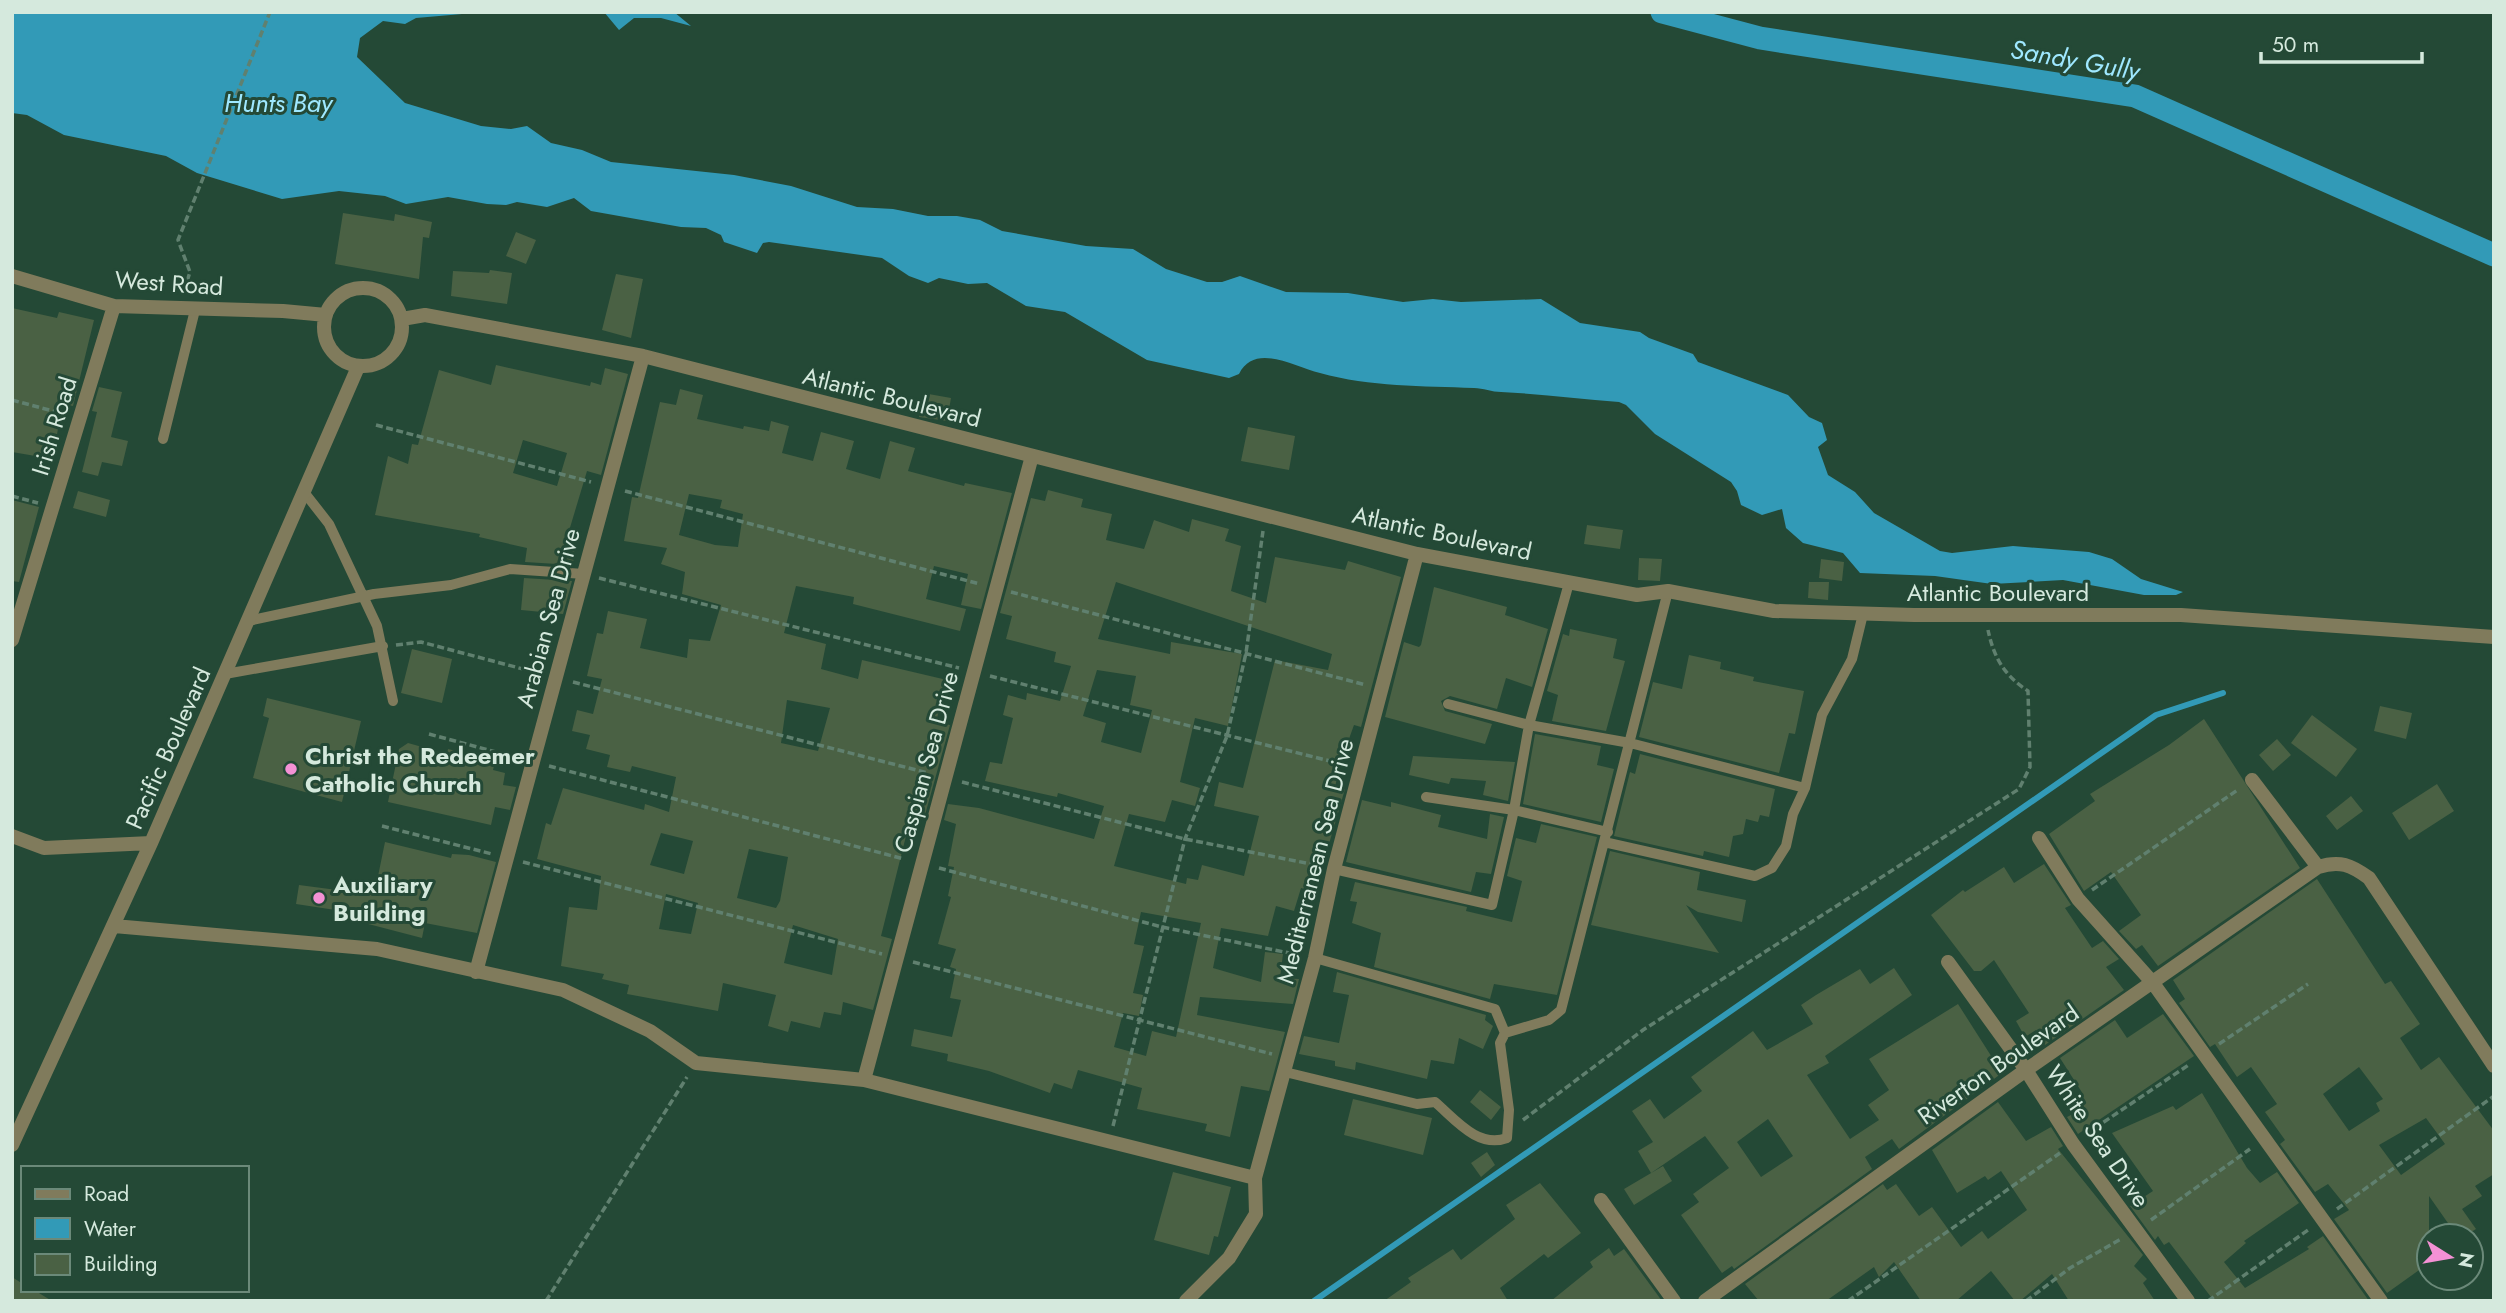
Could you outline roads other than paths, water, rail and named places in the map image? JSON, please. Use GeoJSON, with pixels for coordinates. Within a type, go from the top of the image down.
{"type":"FeatureCollection","features":[{"type":"Feature","properties":{"kind":"street","name":"West Road"},"geometry":{"type":"LineString","coordinates":[[12,276],[114,306],[177,310],[283,311],[326,315]]}},
{"type":"Feature","properties":{"kind":"street"},"geometry":{"type":"LineString","coordinates":[[371,288],[391,299],[402,319],[402,331],[392,354],[371,366],[358,366],[345,363],[334,354],[327,342],[326,315],[331,305],[348,290],[371,288]]}},
{"type":"Feature","properties":{"kind":"street","name":"Irish Road"},"geometry":{"type":"LineString","coordinates":[[12,640],[114,306]]}},
{"type":"Feature","properties":{"kind":"street","name":"Atlantic Boulevard"},"geometry":{"type":"LineString","coordinates":[[402,319],[425,315],[643,356],[1417,554],[1637,595],[1668,591],[1774,611],[1863,614],[2181,615],[2494,637]]}},
{"type":"Feature","properties":{"kind":"street","name":"Arabian Sea Drive"},"geometry":{"type":"LineString","coordinates":[[476,972],[643,356]]}},
{"type":"Feature","properties":{"kind":"street","name":"Pacific Boulevard"},"geometry":{"type":"LineString","coordinates":[[12,1144],[151,843],[358,366]]}},
{"type":"Feature","properties":{"kind":"street","name":"Caspian Sea Drive"},"geometry":{"type":"LineString","coordinates":[[864,1080],[1032,456]]}},
{"type":"Feature","properties":{"kind":"street","name":"Mediterranean Sea Drive"},"geometry":{"type":"LineString","coordinates":[[1186,1301],[1229,1258],[1256,1214],[1255,1178],[1315,958],[1334,869],[1417,554]]}},
{"type":"Feature","properties":{"kind":"street"},"geometry":{"type":"LineString","coordinates":[[2252,780],[2318,867],[2334,862],[2352,865],[2369,877],[2494,1066]]}},
{"type":"Feature","properties":{"kind":"street"},"geometry":{"type":"LineString","coordinates":[[12,836],[44,848],[151,843]]}},
{"type":"Feature","properties":{"kind":"street"},"geometry":{"type":"LineString","coordinates":[[2039,838],[2078,899],[2153,984],[2381,1301]]}},
{"type":"Feature","properties":{"kind":"street","name":"Riverton Boulevard"},"geometry":{"type":"LineString","coordinates":[[1705,1301],[2026,1070],[2318,867]]}},
{"type":"Feature","properties":{"kind":"street"},"geometry":{"type":"LineString","coordinates":[[114,926],[377,949],[563,990],[650,1031],[696,1063],[864,1080],[1255,1178]]}},
{"type":"Feature","properties":{"kind":"street","name":"White Sea Drive"},"geometry":{"type":"LineString","coordinates":[[1948,962],[2026,1070],[2073,1144],[2188,1301]]}},
{"type":"Feature","properties":{"kind":"street"},"geometry":{"type":"LineString","coordinates":[[1601,1200],[1674,1301]]}},
{"type":"Feature","properties":{"kind":"lane"},"geometry":{"type":"LineString","coordinates":[[163,439],[195,310]]}},
{"type":"Feature","properties":{"kind":"lane"},"geometry":{"type":"LineString","coordinates":[[304,492],[328,524],[364,596],[383,646],[393,701]]}},
{"type":"Feature","properties":{"kind":"lane"},"geometry":{"type":"LineString","coordinates":[[248,621],[364,596],[451,585],[510,569],[584,574]]}},
{"type":"Feature","properties":{"kind":"lane"},"geometry":{"type":"LineString","coordinates":[[1334,869],[1492,905],[1514,810],[1529,725],[1569,583]]}},
{"type":"Feature","properties":{"kind":"lane"},"geometry":{"type":"LineString","coordinates":[[1285,1065],[1417,1104],[1435,1102],[1480,1140],[1497,1142],[1507,1138],[1509,1110],[1500,1042],[1505,1033],[1549,1020],[1561,1010],[1668,591]]}},
{"type":"Feature","properties":{"kind":"lane"},"geometry":{"type":"LineString","coordinates":[[1426,797],[1514,810],[1755,876],[1772,869],[1786,846],[1793,814],[1805,788],[1822,715],[1852,659],[1863,614]]}},
{"type":"Feature","properties":{"kind":"lane"},"geometry":{"type":"LineString","coordinates":[[225,674],[383,646]]}},
{"type":"Feature","properties":{"kind":"lane"},"geometry":{"type":"LineString","coordinates":[[1448,704],[1529,725],[1630,743],[1805,788]]}},
{"type":"Feature","properties":{"kind":"lane"},"geometry":{"type":"LineString","coordinates":[[1315,958],[1495,1009],[1505,1033]]}},
{"type":"Feature","properties":{"kind":"water","name":"Hunts Bay"},"geometry":{"type":"Polygon","coordinates":[[[12,12],[485,12],[416,18],[405,24],[383,21],[360,38],[357,57],[405,103],[481,126],[511,129],[527,126],[551,143],[582,150],[611,162],[734,175],[791,186],[857,207],[893,209],[928,216],[957,216],[980,220],[1002,231],[1086,246],[1133,249],[1166,269],[1207,282],[1222,282],[1240,276],[1286,292],[1348,293],[1403,302],[1433,299],[1461,302],[1541,299],[1580,323],[1640,332],[1693,354],[1698,362],[1788,395],[1809,417],[1822,423],[1827,440],[1818,447],[1828,475],[1855,492],[1874,513],[1940,551],[1952,553],[2013,546],[2089,552],[2112,559],[2141,579],[2183,592],[2176,595],[2144,595],[2063,580],[1992,584],[1935,576],[1860,573],[1843,553],[1803,543],[1786,528],[1782,509],[1762,515],[1741,505],[1731,482],[1655,434],[1626,405],[1619,402],[1477,388],[1377,383],[1339,378],[1265,358],[1246,365],[1239,374],[1229,378],[1147,360],[1065,312],[1026,306],[987,283],[968,284],[939,278],[928,283],[909,276],[882,258],[769,242],[763,243],[757,253],[724,242],[721,235],[706,228],[681,227],[591,211],[574,198],[547,207],[517,202],[506,205],[487,204],[448,197],[406,204],[385,196],[339,191],[282,199],[197,173],[166,156],[64,135],[27,115],[12,113],[12,12]]]}},
{"type":"Feature","properties":{"kind":"water"},"geometry":{"type":"Polygon","coordinates":[[[604,12],[674,12],[691,26],[661,18],[634,18],[619,30],[604,12]]]}},
{"type":"Feature","properties":{"kind":"waterway","name":"Sandy Gully"},"geometry":{"type":"LineString","coordinates":[[1662,12],[1760,38],[2135,96],[2494,255]]}},
{"type":"Feature","properties":{"kind":"waterway"},"geometry":{"type":"LineString","coordinates":[[1314,1301],[2156,715],[2223,693]]}},
{"type":"Feature","properties":{"kind":"place","name":"Christ the Redeemer Catholic Church"},"geometry":{"type":"Point","coordinates":[291,769]}},
{"type":"Feature","properties":{"kind":"place","name":"Auxiliary Building"},"geometry":{"type":"Point","coordinates":[319,898]}}]}
